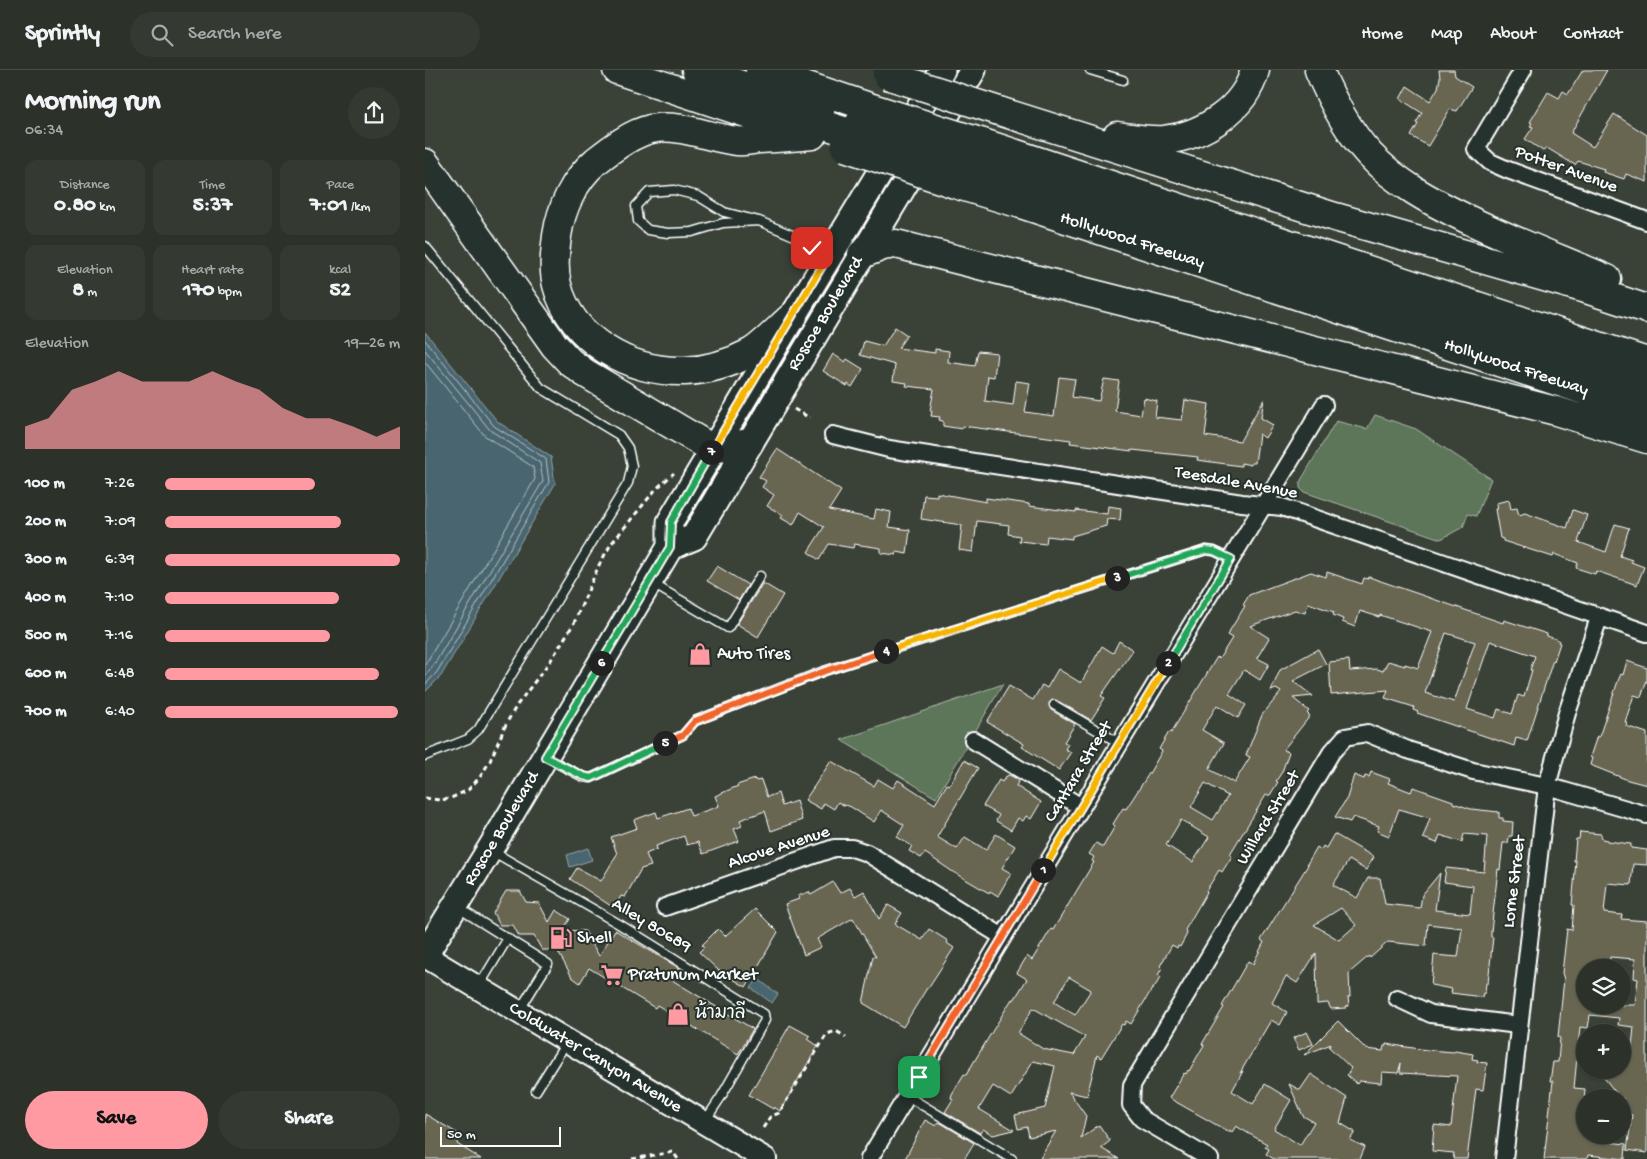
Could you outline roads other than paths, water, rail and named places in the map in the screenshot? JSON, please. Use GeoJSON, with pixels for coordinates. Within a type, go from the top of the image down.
{"type":"FeatureCollection","features":[{"type":"Feature","properties":{"kind":"highway","name":"Hollywood Freeway"},"geometry":{"type":"LineString","coordinates":[[617,70],[812,135],[857,128],[967,164],[1021,204],[1647,411]]}},
{"type":"Feature","properties":{"kind":"highway"},"geometry":{"type":"LineString","coordinates":[[657,70],[857,128]]}},
{"type":"Feature","properties":{"kind":"highway"},"geometry":{"type":"LineString","coordinates":[[696,70],[857,128]]}},
{"type":"Feature","properties":{"kind":"highway","name":"Hollywood Freeway"},"geometry":{"type":"LineString","coordinates":[[760,70],[857,128],[967,164],[1647,362]]}},
{"type":"Feature","properties":{"kind":"highway"},"geometry":{"type":"LineString","coordinates":[[999,111],[1136,139],[1164,140],[1191,134],[1215,122],[1236,104],[1252,81],[1255,70]]}},
{"type":"Feature","properties":{"kind":"highway"},"geometry":{"type":"LineString","coordinates":[[1319,70],[1330,96],[1348,129],[1370,155],[1395,177],[1423,196],[1482,226],[1647,297]]}},
{"type":"Feature","properties":{"kind":"highway"},"geometry":{"type":"LineString","coordinates":[[878,72],[1335,217],[1583,288],[1647,309]]}},
{"type":"Feature","properties":{"kind":"highway"},"geometry":{"type":"LineString","coordinates":[[793,316],[752,353],[720,365],[685,371],[655,369],[629,361],[605,349],[582,331],[568,312],[557,285],[554,256],[559,223],[575,184],[596,161],[627,139],[650,129],[673,128],[698,131],[737,141],[812,135]]}},
{"type":"Feature","properties":{"kind":"highway"},"geometry":{"type":"LineString","coordinates":[[425,163],[555,346],[570,362],[641,407],[713,449],[749,443]]}},
{"type":"Feature","properties":{"kind":"highway"},"geometry":{"type":"LineString","coordinates":[[967,164],[1046,185],[1647,384]]}},
{"type":"Feature","properties":{"kind":"highway"},"geometry":{"type":"LineString","coordinates":[[967,164],[1647,397]]}},
{"type":"Feature","properties":{"kind":"highway"},"geometry":{"type":"LineString","coordinates":[[862,254],[883,246],[896,244],[1546,408],[1647,439]]}},
{"type":"Feature","properties":{"kind":"main road","name":"Roscoe Boulevard"},"geometry":{"type":"LineString","coordinates":[[425,956],[670,547],[671,522],[713,449],[942,70]]}},
{"type":"Feature","properties":{"kind":"main road","name":"Roscoe Boulevard"},"geometry":{"type":"LineString","coordinates":[[670,547],[694,537],[973,70]]}},
{"type":"Feature","properties":{"kind":"main road","name":"Coldwater Canyon Avenue"},"geometry":{"type":"LineString","coordinates":[[425,956],[765,1159]]}},
{"type":"Feature","properties":{"kind":"street","name":"Potter Avenue"},"geometry":{"type":"LineString","coordinates":[[1523,70],[1476,149],[1491,162],[1508,170],[1647,221]]}},
{"type":"Feature","properties":{"kind":"street","name":"Cantara Street"},"geometry":{"type":"LineString","coordinates":[[869,1159],[1324,405]]}},
{"type":"Feature","properties":{"kind":"street","name":"Teesdale Avenue"},"geometry":{"type":"LineString","coordinates":[[833,435],[889,449],[1282,507],[1647,633]]}},
{"type":"Feature","properties":{"kind":"street","name":"Lorne Street"},"geometry":{"type":"LineString","coordinates":[[1504,1159],[1547,786],[1567,714],[1599,618]]}},
{"type":"Feature","properties":{"kind":"street","name":"Willard Street"},"geometry":{"type":"LineString","coordinates":[[1210,1159],[1142,1119],[1131,1105],[1132,1085],[1331,753],[1345,737],[1367,733],[1408,750],[1473,770],[1547,786],[1647,815]]}},
{"type":"Feature","properties":{"kind":"street"},"geometry":{"type":"LineString","coordinates":[[973,740],[1081,807]]}},
{"type":"Feature","properties":{"kind":"street","name":"Alcove Avenue"},"geometry":{"type":"LineString","coordinates":[[665,907],[834,848],[852,848],[867,853],[1003,937]]}},
{"type":"Feature","properties":{"kind":"street"},"geometry":{"type":"LineString","coordinates":[[1397,998],[1431,1014],[1518,1025]]}},
{"type":"Feature","properties":{"kind":"lane"},"geometry":{"type":"LineString","coordinates":[[1090,70],[1123,80]]}},
{"type":"Feature","properties":{"kind":"lane"},"geometry":{"type":"LineString","coordinates":[[759,221],[723,223],[692,232],[668,233],[648,230],[638,222],[636,206],[649,192],[674,190],[698,196],[723,212],[759,221],[792,235],[827,258]]}},
{"type":"Feature","properties":{"kind":"lane"},"geometry":{"type":"LineString","coordinates":[[425,246],[541,388],[619,435],[628,448],[632,466],[628,483],[478,730],[468,739],[425,756]]}},
{"type":"Feature","properties":{"kind":"lane"},"geometry":{"type":"LineString","coordinates":[[545,757],[583,776],[591,778],[683,735],[695,721],[825,671],[1206,550],[1214,551],[1231,559]]}},
{"type":"Feature","properties":{"kind":"lane"},"geometry":{"type":"LineString","coordinates":[[649,581],[728,628],[760,576]]}},
{"type":"Feature","properties":{"kind":"lane"},"geometry":{"type":"LineString","coordinates":[[1054,706],[1119,744]]}},
{"type":"Feature","properties":{"kind":"lane","name":"Alley 80689"},"geometry":{"type":"LineString","coordinates":[[490,850],[619,924],[764,1014],[765,1020],[721,1097],[704,1122]]}},
{"type":"Feature","properties":{"kind":"lane"},"geometry":{"type":"LineString","coordinates":[[455,906],[549,964],[518,1013]]}},
{"type":"Feature","properties":{"kind":"lane"},"geometry":{"type":"LineString","coordinates":[[478,988],[508,938]]}},
{"type":"Feature","properties":{"kind":"lane"},"geometry":{"type":"LineString","coordinates":[[536,1091],[567,1042]]}},
{"type":"Feature","properties":{"kind":"lane"},"geometry":{"type":"LineString","coordinates":[[907,1096],[1012,1159]]}},
{"type":"Feature","properties":{"kind":"water"},"geometry":{"type":"Polygon","coordinates":[[[425,332],[498,422],[551,457],[555,484],[441,676],[425,692],[425,332]]]}},
{"type":"Feature","properties":{"kind":"water"},"geometry":{"type":"Polygon","coordinates":[[[588,848],[592,860],[570,867],[567,855],[588,848]]]}},
{"type":"Feature","properties":{"kind":"water"},"geometry":{"type":"Polygon","coordinates":[[[758,979],[778,994],[772,1003],[751,988],[758,979]]]}},
{"type":"Feature","properties":{"kind":"place","name":"Auto Tires"},"geometry":{"type":"Point","coordinates":[700,654]}},
{"type":"Feature","properties":{"kind":"place","name":"Shell"},"geometry":{"type":"Point","coordinates":[561,938]}},
{"type":"Feature","properties":{"kind":"place","name":"Pratunum Market"},"geometry":{"type":"Point","coordinates":[612,975]}},
{"type":"Feature","properties":{"kind":"place","name":"น้ามาลี"},"geometry":{"type":"Point","coordinates":[678,1014]}}]}
